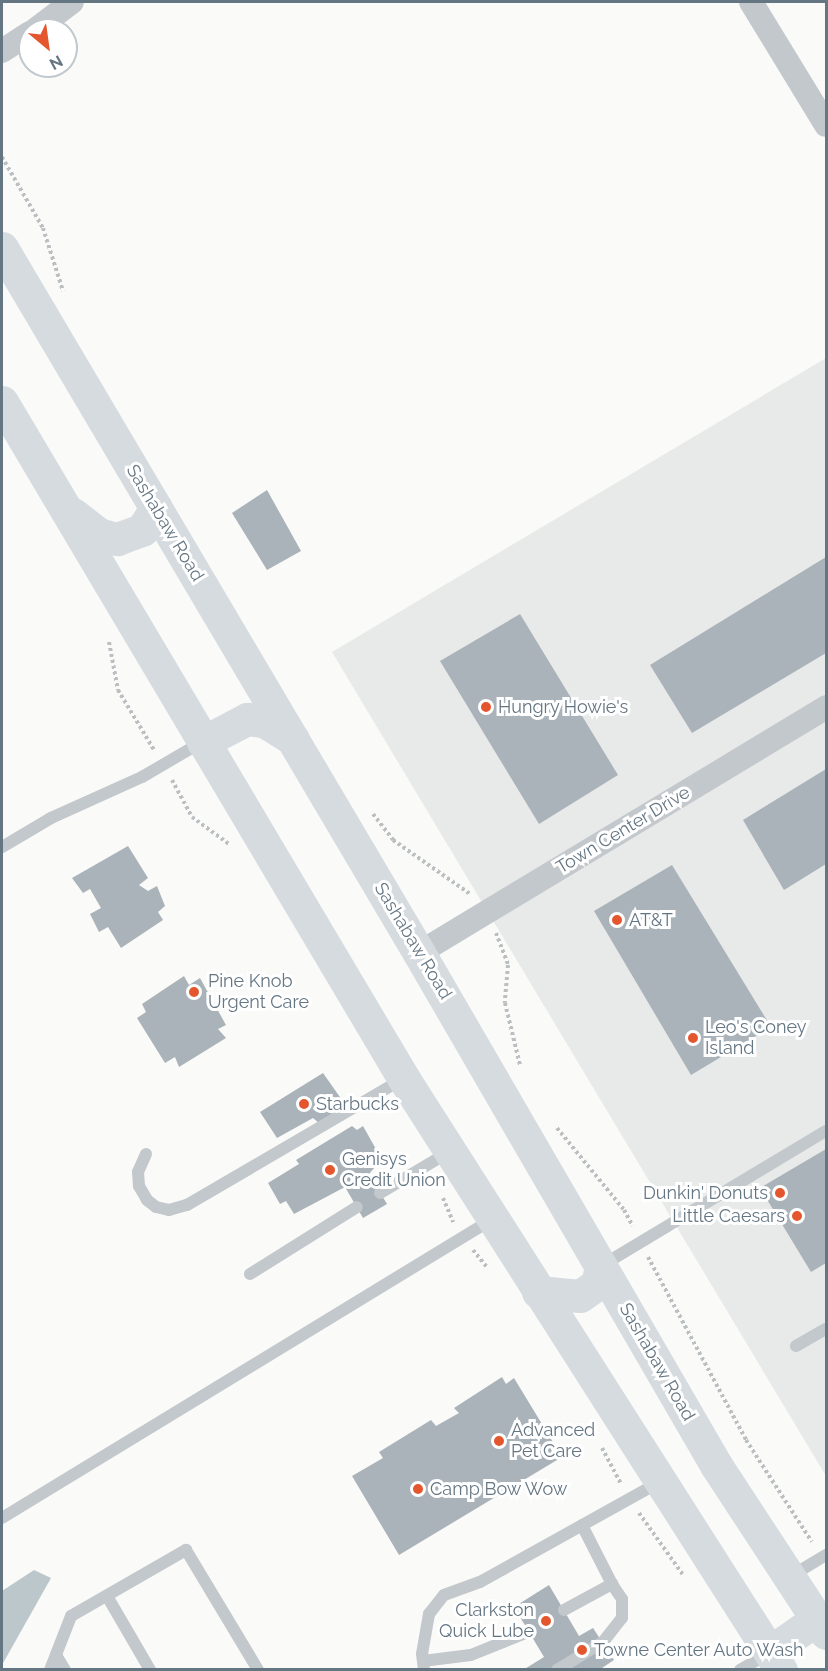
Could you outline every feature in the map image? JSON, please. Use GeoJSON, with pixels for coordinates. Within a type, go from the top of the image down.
{"type":"FeatureCollection","features":[{"type":"Feature","properties":{"kind":"main road","name":"Sashabaw Road"},"geometry":{"type":"LineString","coordinates":[[2,248],[419,952],[717,1465],[789,1578],[823,1622]]}},
{"type":"Feature","properties":{"kind":"main road"},"geometry":{"type":"LineString","coordinates":[[2,402],[404,1079],[538,1292],[776,1661],[823,1622]]}},
{"type":"Feature","properties":{"kind":"main road"},"geometry":{"type":"LineString","coordinates":[[64,508],[99,534],[117,539],[142,530],[156,508]]}},
{"type":"Feature","properties":{"kind":"main road"},"geometry":{"type":"LineString","coordinates":[[203,742],[247,719],[264,722],[293,739]]}},
{"type":"Feature","properties":{"kind":"main road"},"geometry":{"type":"LineString","coordinates":[[538,1292],[580,1296],[597,1284],[601,1266]]}},
{"type":"Feature","properties":{"kind":"street"},"geometry":{"type":"LineString","coordinates":[[51,18],[72,2]]}},
{"type":"Feature","properties":{"kind":"street"},"geometry":{"type":"LineString","coordinates":[[751,2],[826,125]]}},
{"type":"Feature","properties":{"kind":"street"},"geometry":{"type":"LineString","coordinates":[[2,51],[18,41]]}},
{"type":"Feature","properties":{"kind":"street","name":"Town Center Drive"},"geometry":{"type":"LineString","coordinates":[[419,952],[826,707]]}},
{"type":"Feature","properties":{"kind":"lane"},"geometry":{"type":"LineString","coordinates":[[2,847],[51,818],[164,765],[203,742]]}},
{"type":"Feature","properties":{"kind":"lane"},"geometry":{"type":"LineString","coordinates":[[147,1154],[138,1172],[139,1186],[147,1200],[169,1210],[187,1205],[404,1079]]}},
{"type":"Feature","properties":{"kind":"lane"},"geometry":{"type":"LineString","coordinates":[[601,1266],[826,1131]]}},
{"type":"Feature","properties":{"kind":"lane"},"geometry":{"type":"LineString","coordinates":[[381,1192],[449,1152]]}},
{"type":"Feature","properties":{"kind":"lane"},"geometry":{"type":"LineString","coordinates":[[250,1274],[357,1207]]}},
{"type":"Feature","properties":{"kind":"lane"},"geometry":{"type":"LineString","coordinates":[[2,1518],[492,1219]]}},
{"type":"Feature","properties":{"kind":"lane"},"geometry":{"type":"LineString","coordinates":[[796,1346],[826,1329]]}},
{"type":"Feature","properties":{"kind":"lane"},"geometry":{"type":"LineString","coordinates":[[528,1632],[471,1654],[424,1665],[429,1614],[444,1595],[480,1582],[660,1482]]}},
{"type":"Feature","properties":{"kind":"lane"},"geometry":{"type":"LineString","coordinates":[[557,1670],[603,1642],[622,1618],[622,1599],[582,1525]]}},
{"type":"Feature","properties":{"kind":"lane"},"geometry":{"type":"LineString","coordinates":[[50,1670],[71,1616],[186,1550],[258,1670]]}},
{"type":"Feature","properties":{"kind":"lane"},"geometry":{"type":"LineString","coordinates":[[789,1578],[824,1557]]}},
{"type":"Feature","properties":{"kind":"lane"},"geometry":{"type":"LineString","coordinates":[[564,1610],[612,1584]]}},
{"type":"Feature","properties":{"kind":"lane"},"geometry":{"type":"LineString","coordinates":[[106,1596],[150,1670]]}},
{"type":"Feature","properties":{"kind":"lane"},"geometry":{"type":"LineString","coordinates":[[56,1655],[65,1670]]}},
{"type":"Feature","properties":{"kind":"lane"},"geometry":{"type":"LineString","coordinates":[[740,1670],[776,1661]]}},
{"type":"Feature","properties":{"kind":"path"},"geometry":{"type":"LineString","coordinates":[[2,157],[43,228],[64,294]]}},
{"type":"Feature","properties":{"kind":"path"},"geometry":{"type":"LineString","coordinates":[[107,634],[118,690],[192,816],[237,850]]}},
{"type":"Feature","properties":{"kind":"path"},"geometry":{"type":"LineString","coordinates":[[366,805],[393,840],[468,890],[497,934],[508,965],[505,1003],[515,1054],[525,1074]]}},
{"type":"Feature","properties":{"kind":"path"},"geometry":{"type":"LineString","coordinates":[[552,1119],[602,1188],[624,1210],[746,1440],[824,1557]]}},
{"type":"Feature","properties":{"kind":"shaded area"},"geometry":{"type":"Polygon","coordinates":[[[826,358],[826,1476],[332,652],[826,358]]]}},
{"type":"Feature","properties":{"kind":"shaded area"},"geometry":{"type":"Polygon","coordinates":[[[34,1570],[51,1578],[2,1665],[2,1591],[34,1570]]]}},
{"type":"Feature","properties":{"kind":"building"},"geometry":{"type":"Polygon","coordinates":[[[267,490],[301,551],[267,570],[232,513],[267,490]]]}},
{"type":"Feature","properties":{"kind":"building"},"geometry":{"type":"Polygon","coordinates":[[[826,557],[826,653],[692,733],[650,665],[826,557]]]}},
{"type":"Feature","properties":{"kind":"building"},"geometry":{"type":"Polygon","coordinates":[[[520,614],[618,775],[539,824],[440,661],[520,614]]]}},
{"type":"Feature","properties":{"kind":"building"},"geometry":{"type":"Polygon","coordinates":[[[826,769],[826,864],[784,890],[743,820],[826,769]]]}},
{"type":"Feature","properties":{"kind":"building"},"geometry":{"type":"Polygon","coordinates":[[[128,846],[148,878],[139,885],[148,891],[157,886],[165,906],[158,912],[163,920],[121,948],[108,927],[99,932],[90,914],[101,908],[90,889],[83,893],[72,878],[128,846]]]}},
{"type":"Feature","properties":{"kind":"building"},"geometry":{"type":"Polygon","coordinates":[[[672,865],[771,1027],[691,1075],[594,911],[672,865]]]}},
{"type":"Feature","properties":{"kind":"building"},"geometry":{"type":"Polygon","coordinates":[[[184,976],[189,985],[200,978],[226,1025],[218,1029],[226,1038],[179,1067],[175,1057],[165,1063],[137,1018],[146,1012],[142,1004],[184,976]]]}},
{"type":"Feature","properties":{"kind":"building","name":"Starbucks"},"geometry":{"type":"Polygon","coordinates":[[[323,1073],[342,1100],[329,1109],[333,1115],[319,1123],[313,1118],[277,1138],[260,1112],[323,1073]]]}},
{"type":"Feature","properties":{"kind":"building","name":"Genisys Credit Union"},"geometry":{"type":"Polygon","coordinates":[[[352,1126],[357,1130],[363,1126],[377,1151],[368,1157],[375,1167],[369,1174],[387,1204],[363,1218],[345,1187],[294,1214],[286,1201],[280,1204],[268,1183],[299,1164],[296,1160],[352,1126]]]}},
{"type":"Feature","properties":{"kind":"building"},"geometry":{"type":"Polygon","coordinates":[[[826,1149],[826,1263],[811,1272],[760,1188],[826,1149]]]}},
{"type":"Feature","properties":{"kind":"building"},"geometry":{"type":"Polygon","coordinates":[[[502,1377],[506,1384],[514,1378],[562,1457],[399,1555],[352,1476],[383,1458],[379,1452],[431,1420],[436,1426],[459,1413],[454,1408],[502,1377]]]}},
{"type":"Feature","properties":{"kind":"building"},"geometry":{"type":"Polygon","coordinates":[[[549,1585],[579,1636],[593,1628],[614,1660],[599,1670],[523,1670],[544,1657],[514,1607],[549,1585]]]}},
{"type":"Feature","properties":{"kind":"place","name":"Hungry Howie's"},"geometry":{"type":"Point","coordinates":[486,707]}},
{"type":"Feature","properties":{"kind":"place","name":"AT&T"},"geometry":{"type":"Point","coordinates":[617,920]}},
{"type":"Feature","properties":{"kind":"place","name":"Pine Knob Urgent Care"},"geometry":{"type":"Point","coordinates":[194,992]}},
{"type":"Feature","properties":{"kind":"place","name":"Leo's Coney Island"},"geometry":{"type":"Point","coordinates":[693,1038]}},
{"type":"Feature","properties":{"kind":"place","name":"Starbucks"},"geometry":{"type":"Point","coordinates":[304,1104]}},
{"type":"Feature","properties":{"kind":"place","name":"Genisys Credit Union"},"geometry":{"type":"Point","coordinates":[330,1170]}},
{"type":"Feature","properties":{"kind":"place","name":"Dunkin' Donuts"},"geometry":{"type":"Point","coordinates":[780,1193]}},
{"type":"Feature","properties":{"kind":"place","name":"Little Caesars"},"geometry":{"type":"Point","coordinates":[797,1216]}},
{"type":"Feature","properties":{"kind":"place","name":"Advanced Pet Care"},"geometry":{"type":"Point","coordinates":[499,1441]}},
{"type":"Feature","properties":{"kind":"place","name":"Camp Bow Wow"},"geometry":{"type":"Point","coordinates":[418,1489]}},
{"type":"Feature","properties":{"kind":"place","name":"Clarkston Quick Lube"},"geometry":{"type":"Point","coordinates":[546,1621]}},
{"type":"Feature","properties":{"kind":"place","name":"Towne Center Auto Wash"},"geometry":{"type":"Point","coordinates":[582,1650]}}]}
